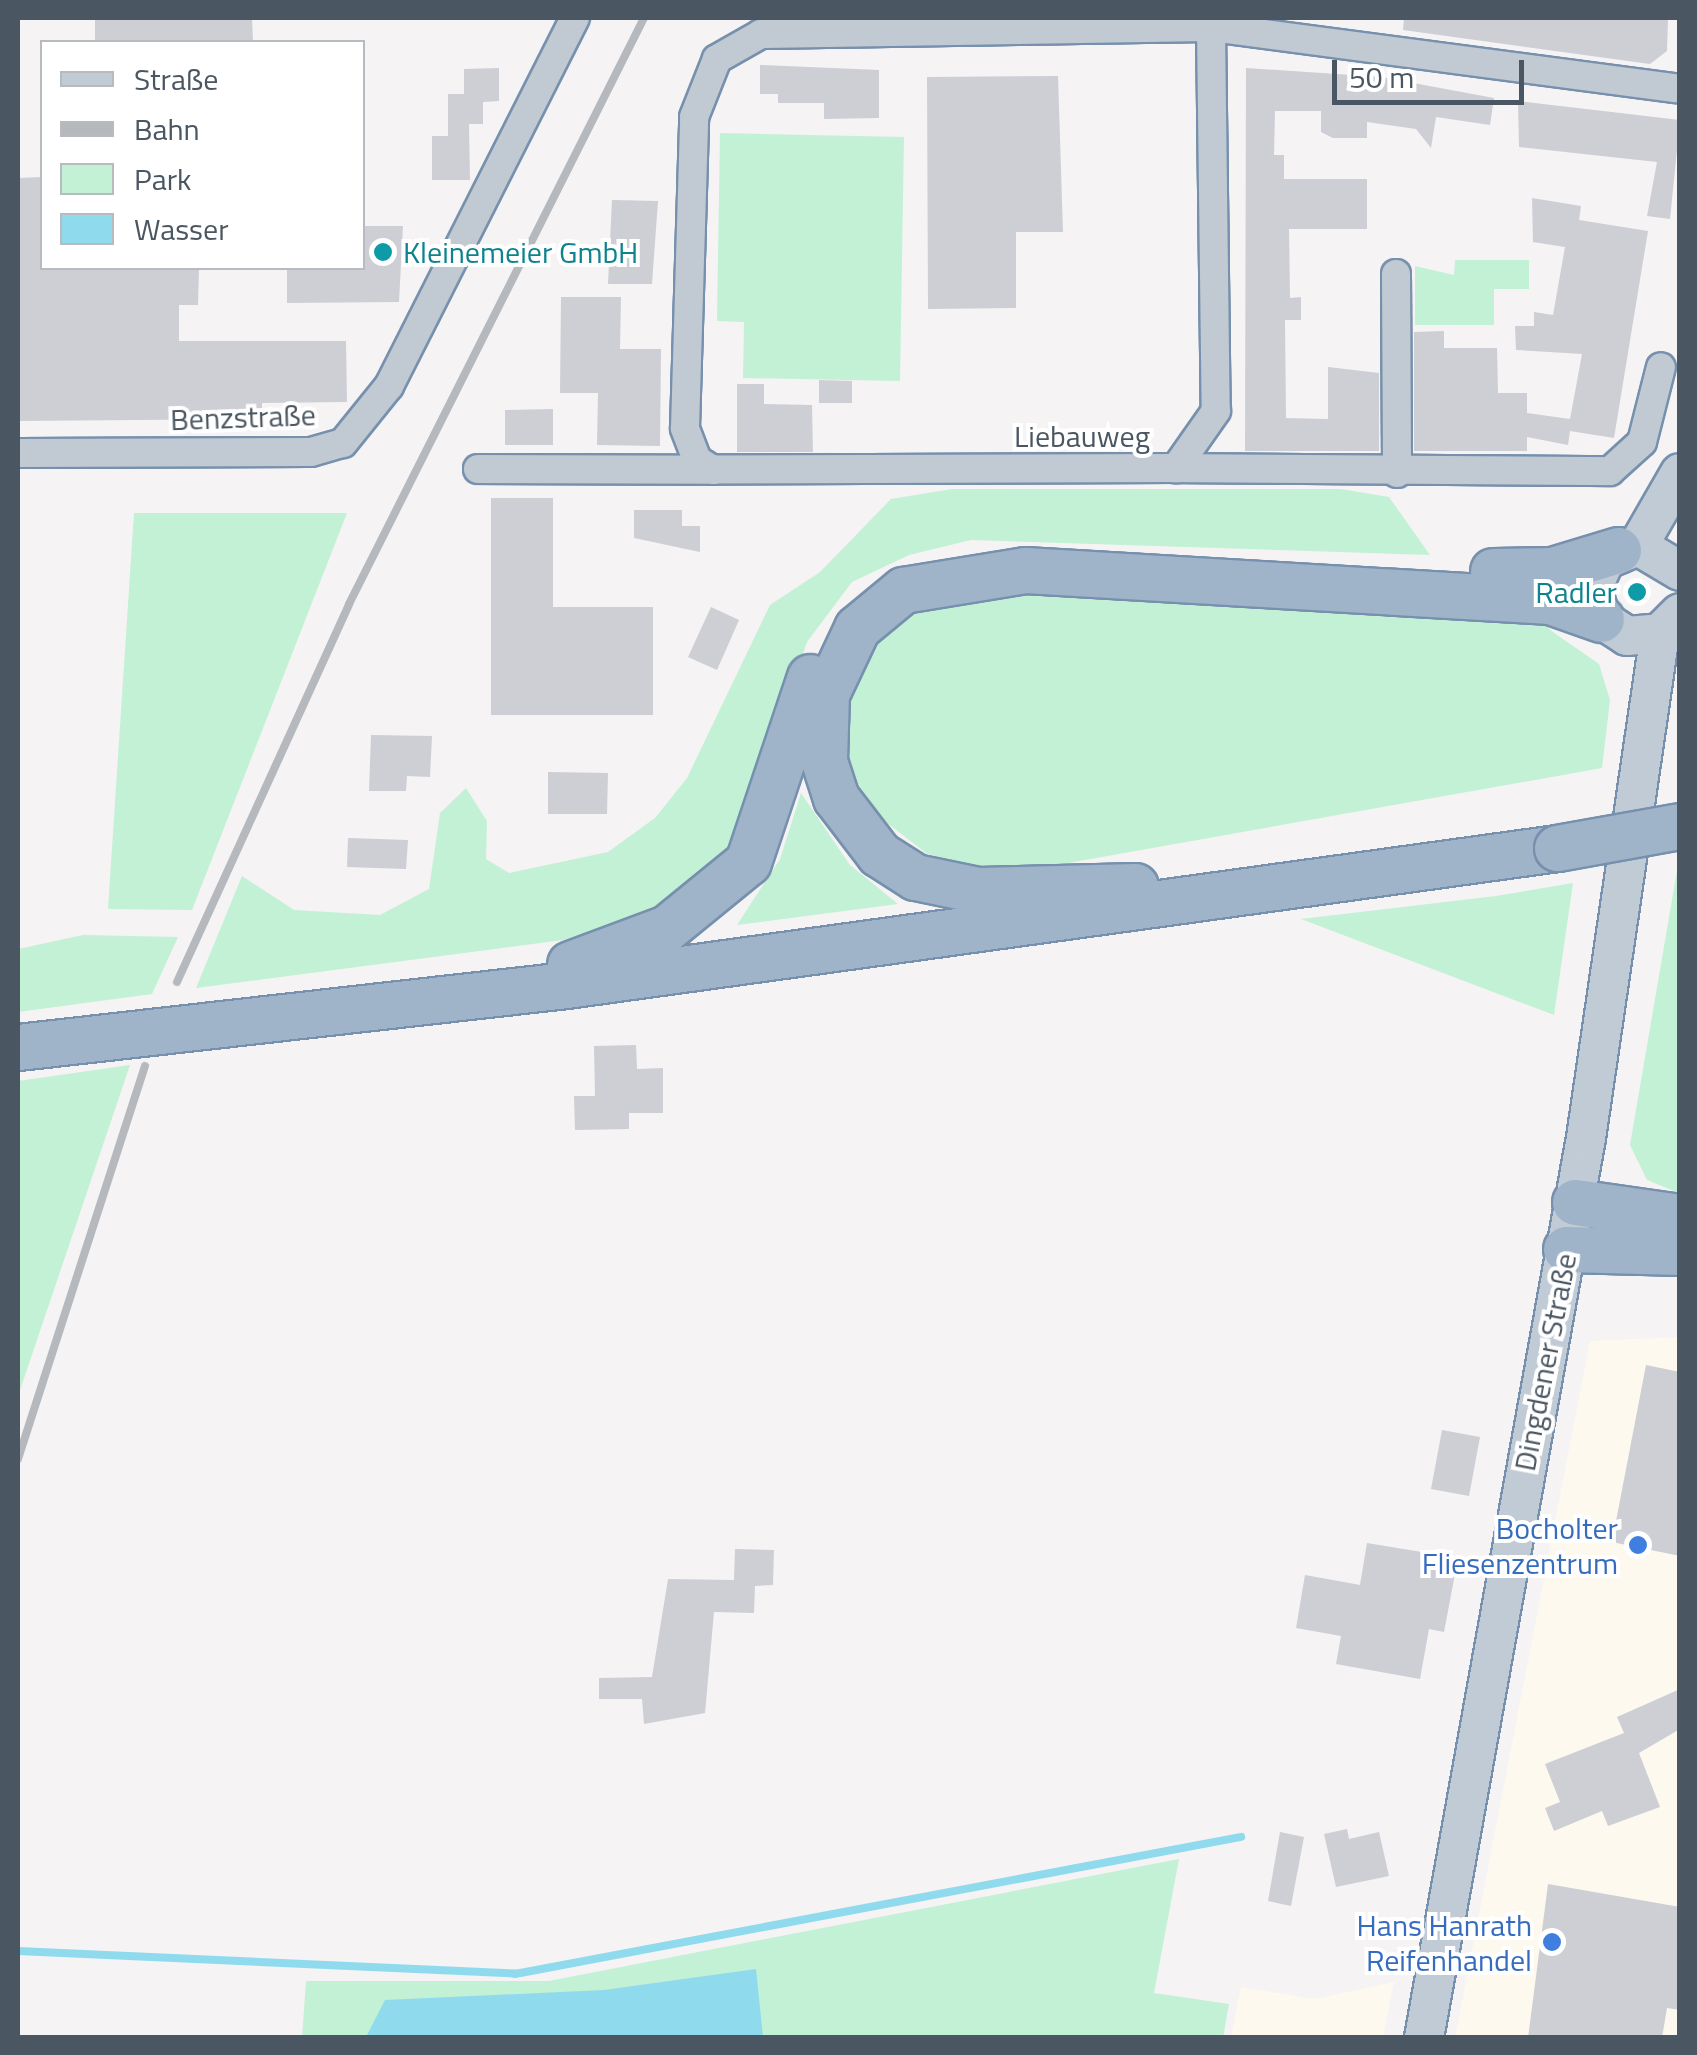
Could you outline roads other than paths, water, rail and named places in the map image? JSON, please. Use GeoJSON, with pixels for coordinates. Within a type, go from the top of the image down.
{"type":"FeatureCollection","features":[{"type":"Feature","properties":{"kind":"highway"},"geometry":{"type":"LineString","coordinates":[[570,964],[668,928],[727,885],[762,834],[808,681],[839,623],[874,588],[927,562],[1031,549],[1520,572],[1628,548]]}},
{"type":"Feature","properties":{"kind":"highway"},"geometry":{"type":"LineString","coordinates":[[1182,885],[978,890],[915,877],[880,854],[836,798],[824,762],[826,694],[858,628],[903,590],[1025,570],[1550,601],[1642,625]]}},
{"type":"Feature","properties":{"kind":"highway"},"geometry":{"type":"LineString","coordinates":[[18,1047],[1223,900],[1559,837],[1680,800]]}},
{"type":"Feature","properties":{"kind":"highway"},"geometry":{"type":"LineString","coordinates":[[246,1020],[570,964],[1559,837],[1679,826]]}},
{"type":"Feature","properties":{"kind":"highway"},"geometry":{"type":"LineString","coordinates":[[1575,1202],[1680,1217]]}},
{"type":"Feature","properties":{"kind":"highway"},"geometry":{"type":"LineString","coordinates":[[1566,1250],[1680,1252]]}},
{"type":"Feature","properties":{"kind":"main road","name":"Dingdener Straße"},"geometry":{"type":"LineString","coordinates":[[1424,2038],[1575,1202],[1648,745],[1642,625],[1596,573],[1628,548],[1680,474]]}},
{"type":"Feature","properties":{"kind":"main road"},"geometry":{"type":"LineString","coordinates":[[1628,548],[1679,570]]}},
{"type":"Feature","properties":{"kind":"street","name":"Benzstraße"},"geometry":{"type":"LineString","coordinates":[[18,453],[310,452],[343,443],[389,386],[575,18]]}},
{"type":"Feature","properties":{"kind":"street"},"geometry":{"type":"LineString","coordinates":[[714,470],[687,446],[684,428],[694,118],[717,59],[761,34],[1211,22],[1676,88]]}},
{"type":"Feature","properties":{"kind":"street","name":"Liebauweg"},"geometry":{"type":"LineString","coordinates":[[478,469],[1176,468],[1216,411],[1211,22]]}},
{"type":"Feature","properties":{"kind":"street"},"geometry":{"type":"LineString","coordinates":[[1396,274],[1397,473]]}},
{"type":"Feature","properties":{"kind":"street"},"geometry":{"type":"LineString","coordinates":[[1176,468],[1397,473],[1610,471],[1642,442],[1662,367]]}},
{"type":"Feature","properties":{"kind":"water"},"geometry":{"type":"Polygon","coordinates":[[[756,1969],[763,2037],[366,2037],[385,2000],[604,1990],[756,1969]]]}},
{"type":"Feature","properties":{"kind":"waterway"},"geometry":{"type":"LineString","coordinates":[[18,1951],[515,1974],[1241,1837]]}},
{"type":"Feature","properties":{"kind":"railway"},"geometry":{"type":"LineString","coordinates":[[177,982],[349,604],[644,18]]}},
{"type":"Feature","properties":{"kind":"railway"},"geometry":{"type":"LineString","coordinates":[[18,1459],[145,1066]]}},
{"type":"Feature","properties":{"kind":"place","name":"Kleinemeier GmbH"},"geometry":{"type":"Point","coordinates":[383,252]}},
{"type":"Feature","properties":{"kind":"place","name":"Radler"},"geometry":{"type":"Point","coordinates":[1637,592]}},
{"type":"Feature","properties":{"kind":"place","name":"Bocholter Fliesenzentrum"},"geometry":{"type":"Point","coordinates":[1638,1545]}},
{"type":"Feature","properties":{"kind":"place","name":"Hans Hanrath Reifenhandel"},"geometry":{"type":"Point","coordinates":[1552,1942]}}]}
